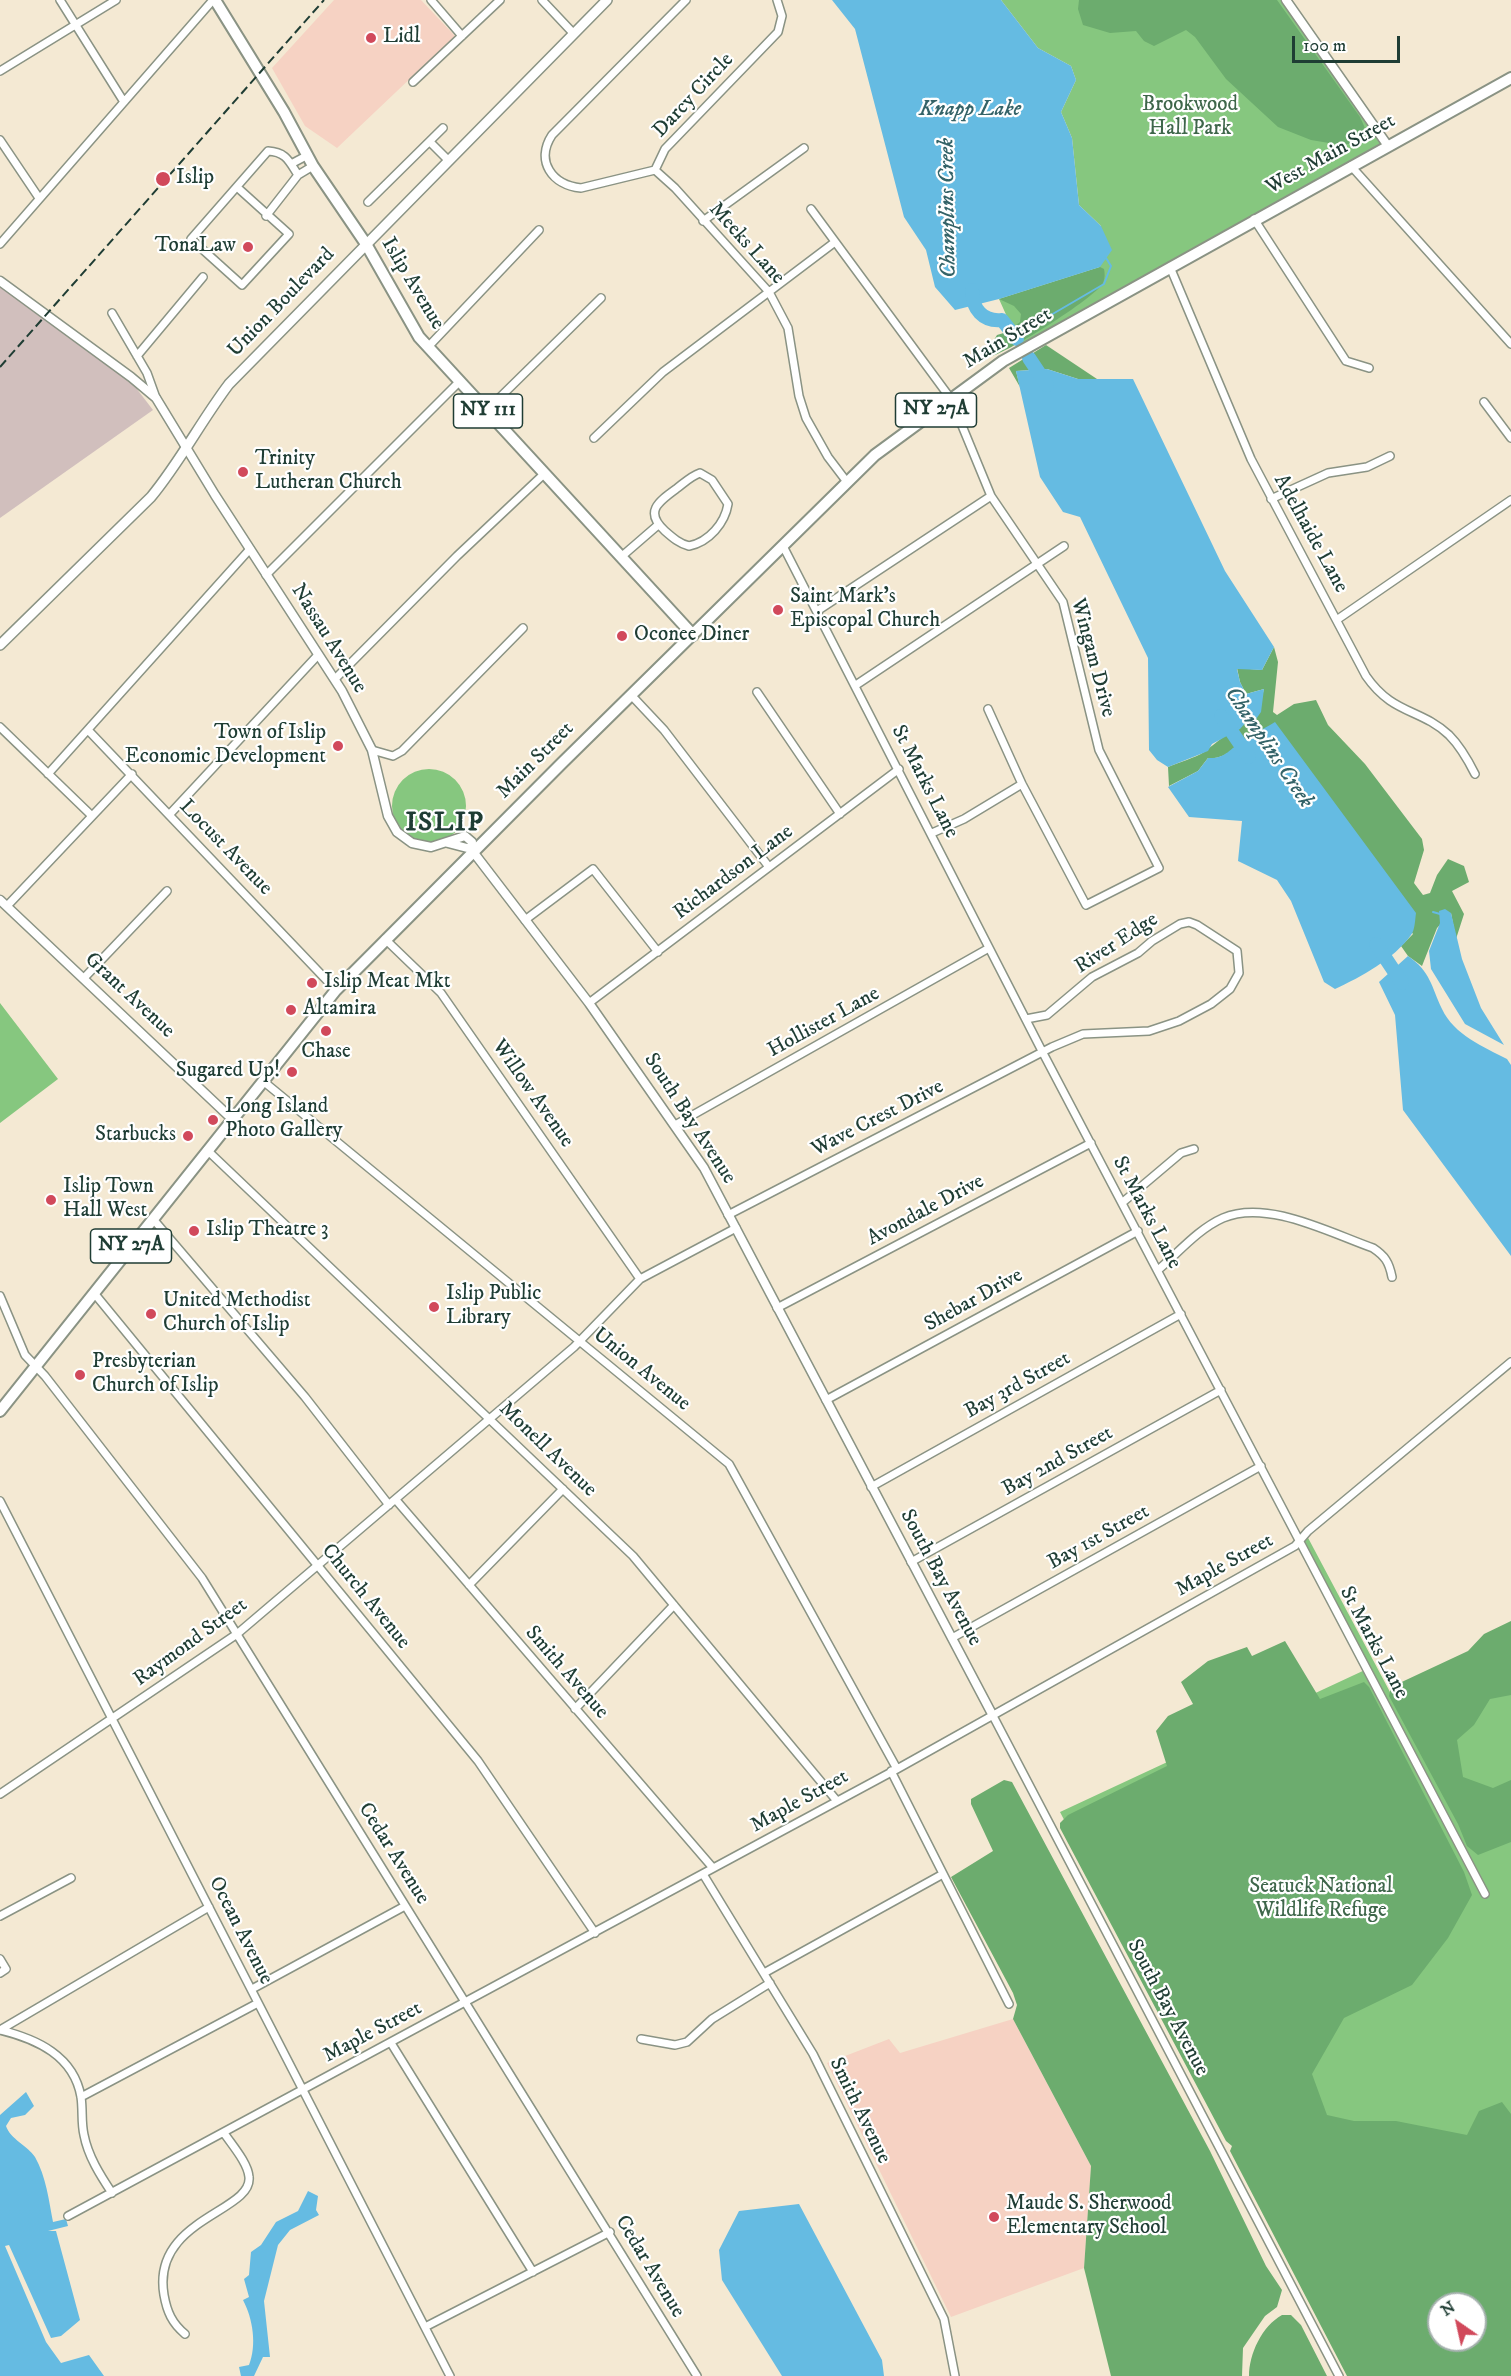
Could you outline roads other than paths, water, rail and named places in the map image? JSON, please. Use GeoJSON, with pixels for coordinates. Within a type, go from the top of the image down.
{"type":"FeatureCollection","features":[{"type":"Feature","properties":{"kind":"main road","name":"Islip Avenue"},"geometry":{"type":"LineString","coordinates":[[214,0],[313,166],[366,244],[428,347],[693,635]]}},
{"type":"Feature","properties":{"kind":"main road","name":"Union Boulevard"},"geometry":{"type":"LineString","coordinates":[[0,645],[151,497],[173,470],[229,384],[607,0]]}},
{"type":"Feature","properties":{"kind":"main road","name":"West Main Street"},"geometry":{"type":"LineString","coordinates":[[1170,267],[1511,78]]}},
{"type":"Feature","properties":{"kind":"main road","name":"Main Street"},"geometry":{"type":"LineString","coordinates":[[0,1411],[336,990],[472,850],[632,696],[847,482],[875,455],[1003,361],[1170,267]]}},
{"type":"Feature","properties":{"kind":"street"},"geometry":{"type":"LineString","coordinates":[[60,0],[124,102]]}},
{"type":"Feature","properties":{"kind":"street"},"geometry":{"type":"LineString","coordinates":[[0,71],[116,0]]}},
{"type":"Feature","properties":{"kind":"street"},"geometry":{"type":"LineString","coordinates":[[0,244],[214,0]]}},
{"type":"Feature","properties":{"kind":"street"},"geometry":{"type":"LineString","coordinates":[[431,0],[462,36]]}},
{"type":"Feature","properties":{"kind":"street"},"geometry":{"type":"LineString","coordinates":[[413,82],[500,0]]}},
{"type":"Feature","properties":{"kind":"street"},"geometry":{"type":"LineString","coordinates":[[542,0],[574,34]]}},
{"type":"Feature","properties":{"kind":"street","name":"Darcy Circle"},"geometry":{"type":"LineString","coordinates":[[686,0],[552,135],[544,152],[544,162],[552,176],[570,187],[580,188],[655,170],[665,149],[778,32],[782,16],[777,0]]}},
{"type":"Feature","properties":{"kind":"street"},"geometry":{"type":"LineString","coordinates":[[1286,0],[1388,146]]}},
{"type":"Feature","properties":{"kind":"street"},"geometry":{"type":"LineString","coordinates":[[368,202],[443,128]]}},
{"type":"Feature","properties":{"kind":"street"},"geometry":{"type":"LineString","coordinates":[[0,140],[39,198]]}},
{"type":"Feature","properties":{"kind":"street"},"geometry":{"type":"LineString","coordinates":[[430,142],[449,161]]}},
{"type":"Feature","properties":{"kind":"street"},"geometry":{"type":"LineString","coordinates":[[703,220],[804,148]]}},
{"type":"Feature","properties":{"kind":"street"},"geometry":{"type":"LineString","coordinates":[[238,188],[266,216],[289,234],[242,285],[191,239],[268,151],[280,152],[298,175]]}},
{"type":"Feature","properties":{"kind":"street"},"geometry":{"type":"LineString","coordinates":[[291,164],[308,155]]}},
{"type":"Feature","properties":{"kind":"street"},"geometry":{"type":"LineString","coordinates":[[266,216],[298,175],[313,166]]}},
{"type":"Feature","properties":{"kind":"street"},"geometry":{"type":"LineString","coordinates":[[1351,166],[1511,344]]}},
{"type":"Feature","properties":{"kind":"street","name":"Meeks Lane"},"geometry":{"type":"LineString","coordinates":[[655,170],[769,292],[788,328],[800,400],[807,418],[828,457],[847,482]]}},
{"type":"Feature","properties":{"kind":"street","name":"Wingam Drive"},"geometry":{"type":"LineString","coordinates":[[811,209],[951,399],[991,496],[1063,602],[1099,750],[1159,868],[1086,905],[1022,784]]}},
{"type":"Feature","properties":{"kind":"street"},"geometry":{"type":"LineString","coordinates":[[1254,219],[1346,361],[1369,368]]}},
{"type":"Feature","properties":{"kind":"street"},"geometry":{"type":"LineString","coordinates":[[428,347],[539,230]]}},
{"type":"Feature","properties":{"kind":"street"},"geometry":{"type":"LineString","coordinates":[[594,438],[663,372],[835,242]]}},
{"type":"Feature","properties":{"kind":"street","name":"Adelhaide Lane"},"geometry":{"type":"LineString","coordinates":[[1170,267],[1271,499],[1375,688],[1396,707],[1433,724],[1448,735],[1476,774]]}},
{"type":"Feature","properties":{"kind":"street"},"geometry":{"type":"LineString","coordinates":[[136,356],[203,277]]}},
{"type":"Feature","properties":{"kind":"street","name":"Nassau Avenue"},"geometry":{"type":"LineString","coordinates":[[0,281],[131,377],[156,398]]}},
{"type":"Feature","properties":{"kind":"street"},"geometry":{"type":"LineString","coordinates":[[487,410],[601,298]]}},
{"type":"Feature","properties":{"kind":"street","name":"Nassau Avenue"},"geometry":{"type":"LineString","coordinates":[[112,313],[143,366],[156,398],[186,448],[335,679],[372,750],[388,816],[397,832],[412,843],[421,846],[448,843],[472,850]]}},
{"type":"Feature","properties":{"kind":"street"},"geometry":{"type":"LineString","coordinates":[[131,377],[143,366]]}},
{"type":"Feature","properties":{"kind":"street"},"geometry":{"type":"LineString","coordinates":[[266,575],[460,381]]}},
{"type":"Feature","properties":{"kind":"street"},"geometry":{"type":"LineString","coordinates":[[1484,402],[1508,428],[1511,438]]}},
{"type":"Feature","properties":{"kind":"street"},"geometry":{"type":"LineString","coordinates":[[1271,499],[1328,473],[1367,467],[1390,456]]}},
{"type":"Feature","properties":{"kind":"street"},"geometry":{"type":"LineString","coordinates":[[335,679],[457,556],[545,473]]}},
{"type":"Feature","properties":{"kind":"street"},"geometry":{"type":"LineString","coordinates":[[705,474],[727,498],[727,510],[722,524],[695,545],[683,545],[658,525],[655,519],[657,504],[693,476],[705,474]]}},
{"type":"Feature","properties":{"kind":"street"},"geometry":{"type":"LineString","coordinates":[[817,611],[991,496]]}},
{"type":"Feature","properties":{"kind":"street"},"geometry":{"type":"LineString","coordinates":[[1338,619],[1511,500]]}},
{"type":"Feature","properties":{"kind":"street"},"geometry":{"type":"LineString","coordinates":[[621,557],[658,525]]}},
{"type":"Feature","properties":{"kind":"street","name":"St Marks Lane"},"geometry":{"type":"LineString","coordinates":[[783,546],[1043,1053],[1485,1894]]}},
{"type":"Feature","properties":{"kind":"street"},"geometry":{"type":"LineString","coordinates":[[856,685],[1064,546]]}},
{"type":"Feature","properties":{"kind":"street"},"geometry":{"type":"LineString","coordinates":[[48,774],[250,549]]}},
{"type":"Feature","properties":{"kind":"street"},"geometry":{"type":"LineString","coordinates":[[372,750],[393,756],[402,751],[523,628]]}},
{"type":"Feature","properties":{"kind":"street"},"geometry":{"type":"LineString","coordinates":[[169,815],[318,655]]}},
{"type":"Feature","properties":{"kind":"street"},"geometry":{"type":"LineString","coordinates":[[757,692],[840,814]]}},
{"type":"Feature","properties":{"kind":"street"},"geometry":{"type":"LineString","coordinates":[[632,696],[664,730],[770,867]]}},
{"type":"Feature","properties":{"kind":"street"},"geometry":{"type":"LineString","coordinates":[[932,833],[964,819],[1022,784],[988,709]]}},
{"type":"Feature","properties":{"kind":"street"},"geometry":{"type":"LineString","coordinates":[[0,727],[92,816]]}},
{"type":"Feature","properties":{"kind":"street","name":"Locust Avenue"},"geometry":{"type":"LineString","coordinates":[[88,730],[336,990]]}},
{"type":"Feature","properties":{"kind":"street","name":"Richardson Lane"},"geometry":{"type":"LineString","coordinates":[[589,1003],[899,769]]}},
{"type":"Feature","properties":{"kind":"street"},"geometry":{"type":"LineString","coordinates":[[3,903],[132,774]]}},
{"type":"Feature","properties":{"kind":"street","name":"South Bay Avenue"},"geometry":{"type":"LineString","coordinates":[[472,850],[589,1003],[704,1168],[1339,2376]]}},
{"type":"Feature","properties":{"kind":"street"},"geometry":{"type":"LineString","coordinates":[[525,920],[593,869],[658,952]]}},
{"type":"Feature","properties":{"kind":"street"},"geometry":{"type":"LineString","coordinates":[[84,978],[167,891]]}},
{"type":"Feature","properties":{"kind":"street","name":"Grant Avenue"},"geometry":{"type":"LineString","coordinates":[[3,903],[232,1119]]}},
{"type":"Feature","properties":{"kind":"street","name":"River Edge"},"geometry":{"type":"LineString","coordinates":[[1026,1019],[1047,1015],[1092,977],[1138,953],[1152,941],[1180,924],[1189,922],[1197,925],[1236,951],[1239,973],[1230,989],[1211,1004],[1179,1021],[1149,1031],[1083,1034],[1043,1053]]}},
{"type":"Feature","properties":{"kind":"street","name":"Willow Avenue"},"geometry":{"type":"LineString","coordinates":[[385,938],[441,993],[640,1279]]}},
{"type":"Feature","properties":{"kind":"street","name":"Hollister Lane"},"geometry":{"type":"LineString","coordinates":[[675,1125],[989,948]]}},
{"type":"Feature","properties":{"kind":"street","name":"Wave Crest Drive"},"geometry":{"type":"LineString","coordinates":[[728,1215],[1043,1053]]}},
{"type":"Feature","properties":{"kind":"street","name":"Union Avenue"},"geometry":{"type":"LineString","coordinates":[[263,1082],[729,1464],[894,1770],[943,1874],[1009,2004]]}},
{"type":"Feature","properties":{"kind":"street","name":"Avondale Drive"},"geometry":{"type":"LineString","coordinates":[[777,1308],[1091,1143]]}},
{"type":"Feature","properties":{"kind":"street","name":"Monell Avenue"},"geometry":{"type":"LineString","coordinates":[[207,1149],[633,1556],[837,1801]]}},
{"type":"Feature","properties":{"kind":"street"},"geometry":{"type":"LineString","coordinates":[[1123,1202],[1181,1153],[1194,1149]]}},
{"type":"Feature","properties":{"kind":"street"},"geometry":{"type":"LineString","coordinates":[[1158,1270],[1208,1227],[1222,1218],[1242,1212],[1262,1212],[1373,1248],[1384,1256],[1392,1277]]}},
{"type":"Feature","properties":{"kind":"street","name":"Smith Avenue"},"geometry":{"type":"LineString","coordinates":[[153,1219],[392,1502],[469,1586],[713,1868]]}},
{"type":"Feature","properties":{"kind":"street","name":"Raymond Street"},"geometry":{"type":"LineString","coordinates":[[0,1794],[237,1634],[580,1341],[640,1279],[736,1228]]}},
{"type":"Feature","properties":{"kind":"street","name":"Shebar Drive"},"geometry":{"type":"LineString","coordinates":[[826,1400],[1138,1231]]}},
{"type":"Feature","properties":{"kind":"street","name":"Church Avenue"},"geometry":{"type":"LineString","coordinates":[[94,1293],[478,1761],[595,1933]]}},
{"type":"Feature","properties":{"kind":"street","name":"Cedar Avenue"},"geometry":{"type":"LineString","coordinates":[[0,1296],[25,1356],[99,1445],[202,1578],[697,2376]]}},
{"type":"Feature","properties":{"kind":"street","name":"Bay 3rd Street"},"geometry":{"type":"LineString","coordinates":[[871,1487],[1181,1314]]}},
{"type":"Feature","properties":{"kind":"street","name":"Maple Street"},"geometry":{"type":"LineString","coordinates":[[68,2216],[894,1770],[1295,1546],[1511,1362]]}},
{"type":"Feature","properties":{"kind":"street","name":"Bay 2nd Street"},"geometry":{"type":"LineString","coordinates":[[911,1562],[1221,1390]]}},
{"type":"Feature","properties":{"kind":"street","name":"Bay 1st Street"},"geometry":{"type":"LineString","coordinates":[[952,1638],[1261,1466]]}},
{"type":"Feature","properties":{"kind":"street"},"geometry":{"type":"LineString","coordinates":[[469,1586],[563,1489]]}},
{"type":"Feature","properties":{"kind":"street","name":"Ocean Avenue"},"geometry":{"type":"LineString","coordinates":[[0,1501],[450,2376]]}},
{"type":"Feature","properties":{"kind":"street"},"geometry":{"type":"LineString","coordinates":[[575,1709],[674,1605]]}},
{"type":"Feature","properties":{"kind":"street","name":"Smith Avenue"},"geometry":{"type":"LineString","coordinates":[[703,1874],[813,2054],[944,2319],[955,2376]]}},
{"type":"Feature","properties":{"kind":"street"},"geometry":{"type":"LineString","coordinates":[[764,1973],[943,1874]]}},
{"type":"Feature","properties":{"kind":"street"},"geometry":{"type":"LineString","coordinates":[[0,1916],[71,1878]]}},
{"type":"Feature","properties":{"kind":"street"},"geometry":{"type":"LineString","coordinates":[[252,1989],[405,1906]]}},
{"type":"Feature","properties":{"kind":"street"},"geometry":{"type":"LineString","coordinates":[[0,2030],[209,1907]]}},
{"type":"Feature","properties":{"kind":"street"},"geometry":{"type":"LineString","coordinates":[[0,1959],[3,1971]]}},
{"type":"Feature","properties":{"kind":"street"},"geometry":{"type":"LineString","coordinates":[[641,2039],[675,2044],[687,2042],[712,2019],[770,1983]]}},
{"type":"Feature","properties":{"kind":"street"},"geometry":{"type":"LineString","coordinates":[[81,2097],[258,2003]]}},
{"type":"Feature","properties":{"kind":"street"},"geometry":{"type":"LineString","coordinates":[[0,2030],[39,2042],[59,2056],[74,2078],[81,2097],[84,2137],[99,2174],[112,2193]]}},
{"type":"Feature","properties":{"kind":"street"},"geometry":{"type":"LineString","coordinates":[[390,2043],[533,2272]]}},
{"type":"Feature","properties":{"kind":"street"},"geometry":{"type":"LineString","coordinates":[[185,2334],[173,2324],[164,2298],[164,2271],[171,2254],[192,2226],[230,2205],[248,2190],[249,2177],[224,2133]]}},
{"type":"Feature","properties":{"kind":"street"},"geometry":{"type":"LineString","coordinates":[[424,2327],[609,2232]]}},
{"type":"Feature","properties":{"kind":"water","name":"Knapp Lake"},"geometry":{"type":"Polygon","coordinates":[[[832,0],[1001,0],[1038,48],[1071,66],[1076,80],[1061,112],[1072,138],[1079,205],[1101,226],[1112,250],[1100,267],[999,299],[955,310],[935,287],[926,250],[904,217],[855,29],[832,0]]]}},
{"type":"Feature","properties":{"kind":"water"},"geometry":{"type":"Polygon","coordinates":[[[1047,369],[1078,379],[1133,379],[1225,571],[1274,647],[1262,670],[1237,669],[1246,694],[1264,689],[1261,712],[1256,719],[1248,720],[1240,729],[1212,744],[1208,751],[1168,767],[1157,760],[1149,750],[1148,658],[1080,517],[1063,512],[1040,477],[1016,371],[1047,369]]]}},
{"type":"Feature","properties":{"kind":"water"},"geometry":{"type":"Polygon","coordinates":[[[1275,722],[1416,913],[1412,933],[1396,952],[1366,973],[1335,989],[1324,982],[1291,901],[1277,880],[1238,861],[1242,821],[1189,817],[1168,787],[1198,771],[1208,758],[1223,755],[1246,738],[1275,722]]]}},
{"type":"Feature","properties":{"kind":"water"},"geometry":{"type":"Polygon","coordinates":[[[1445,909],[1451,913],[1462,959],[1481,1008],[1504,1045],[1465,1024],[1431,969],[1429,951],[1440,923],[1439,911],[1445,909]]]}},
{"type":"Feature","properties":{"kind":"water"},"geometry":{"type":"Polygon","coordinates":[[[1408,956],[1426,974],[1442,1009],[1454,1026],[1479,1045],[1507,1059],[1511,1065],[1511,1256],[1403,1110],[1395,1015],[1379,982],[1408,956]]]}},
{"type":"Feature","properties":{"kind":"water"},"geometry":{"type":"Polygon","coordinates":[[[26,2092],[34,2106],[25,2115],[11,2118],[6,2126],[11,2135],[32,2153],[39,2164],[47,2189],[53,2222],[66,2219],[68,2226],[48,2231],[56,2231],[80,2320],[61,2336],[51,2338],[9,2245],[5,2246],[46,2342],[61,2363],[89,2355],[104,2376],[0,2376],[0,2115],[26,2092]]]}},
{"type":"Feature","properties":{"kind":"water"},"geometry":{"type":"Polygon","coordinates":[[[308,2191],[318,2196],[316,2210],[319,2215],[290,2230],[278,2245],[264,2301],[270,2357],[263,2357],[254,2376],[241,2376],[239,2367],[249,2365],[253,2349],[251,2324],[243,2300],[249,2297],[244,2279],[249,2275],[251,2252],[261,2245],[276,2222],[298,2211],[308,2191]]]}},
{"type":"Feature","properties":{"kind":"water"},"geometry":{"type":"Polygon","coordinates":[[[799,2204],[882,2360],[884,2376],[782,2376],[722,2280],[719,2250],[739,2211],[799,2204]]]}},
{"type":"Feature","properties":{"kind":"waterway"},"geometry":{"type":"LineString","coordinates":[[1015,336],[1104,284],[1111,266],[1106,258],[1104,259]]}},
{"type":"Feature","properties":{"kind":"waterway","name":"Champlins Creek"},"geometry":{"type":"LineString","coordinates":[[972,290],[974,303],[980,313],[989,319],[1002,320],[1017,339]]}},
{"type":"Feature","properties":{"kind":"waterway","name":"Champlins Creek"},"geometry":{"type":"LineString","coordinates":[[1029,358],[1047,385]]}},
{"type":"Feature","properties":{"kind":"waterway","name":"Champlins Creek"},"geometry":{"type":"LineString","coordinates":[[1221,716],[1249,757]]}},
{"type":"Feature","properties":{"kind":"waterway"},"geometry":{"type":"LineString","coordinates":[[1433,912],[1440,914]]}},
{"type":"Feature","properties":{"kind":"waterway","name":"Champlins Creek"},"geometry":{"type":"LineString","coordinates":[[1376,944],[1402,983]]}},
{"type":"Feature","properties":{"kind":"railway"},"geometry":{"type":"LineString","coordinates":[[0,367],[324,0]]}},
{"type":"Feature","properties":{"kind":"place","name":"Lidl"},"geometry":{"type":"Point","coordinates":[371,38]}},
{"type":"Feature","properties":{"kind":"place","name":"Islip"},"geometry":{"type":"Point","coordinates":[163,179]}},
{"type":"Feature","properties":{"kind":"place","name":"TonaLaw"},"geometry":{"type":"Point","coordinates":[248,247]}},
{"type":"Feature","properties":{"kind":"place","name":"Trinity Lutheran Church"},"geometry":{"type":"Point","coordinates":[243,472]}},
{"type":"Feature","properties":{"kind":"place","name":"Saint Mark's Episcopal Church"},"geometry":{"type":"Point","coordinates":[778,610]}},
{"type":"Feature","properties":{"kind":"place","name":"Oconee Diner"},"geometry":{"type":"Point","coordinates":[622,636]}},
{"type":"Feature","properties":{"kind":"place","name":"Town of Islip Economic Development"},"geometry":{"type":"Point","coordinates":[338,746]}},
{"type":"Feature","properties":{"kind":"place","name":"Islip Meat Mkt"},"geometry":{"type":"Point","coordinates":[312,983]}},
{"type":"Feature","properties":{"kind":"place","name":"Altamira"},"geometry":{"type":"Point","coordinates":[291,1010]}},
{"type":"Feature","properties":{"kind":"place","name":"Chase"},"geometry":{"type":"Point","coordinates":[326,1031]}},
{"type":"Feature","properties":{"kind":"place","name":"Sugared Up!"},"geometry":{"type":"Point","coordinates":[292,1072]}},
{"type":"Feature","properties":{"kind":"place","name":"Long Island Photo Gallery"},"geometry":{"type":"Point","coordinates":[213,1120]}},
{"type":"Feature","properties":{"kind":"place","name":"Starbucks"},"geometry":{"type":"Point","coordinates":[188,1136]}},
{"type":"Feature","properties":{"kind":"place","name":"Islip Town Hall West"},"geometry":{"type":"Point","coordinates":[51,1200]}},
{"type":"Feature","properties":{"kind":"place","name":"Islip Theatre 3"},"geometry":{"type":"Point","coordinates":[194,1231]}},
{"type":"Feature","properties":{"kind":"place","name":"Islip Public Library"},"geometry":{"type":"Point","coordinates":[434,1307]}},
{"type":"Feature","properties":{"kind":"place","name":"United Methodist Church of Islip"},"geometry":{"type":"Point","coordinates":[151,1314]}},
{"type":"Feature","properties":{"kind":"place","name":"Presbyterian Church of Islip"},"geometry":{"type":"Point","coordinates":[80,1375]}},
{"type":"Feature","properties":{"kind":"place","name":"Maude S. Sherwood Elementary School"},"geometry":{"type":"Point","coordinates":[994,2217]}},
{"type":"Feature","properties":{"kind":"district","name":"ISLIP"},"geometry":{"type":"Point","coordinates":[445,824]}},
{"type":"Feature","properties":{"kind":"park label","name":"Brookwood Hall Park"},"geometry":{"type":"Point","coordinates":[1190,118]}},
{"type":"Feature","properties":{"kind":"park label","name":"Seatuck National Wildlife Refuge"},"geometry":{"type":"Point","coordinates":[1321,1900]}}]}
